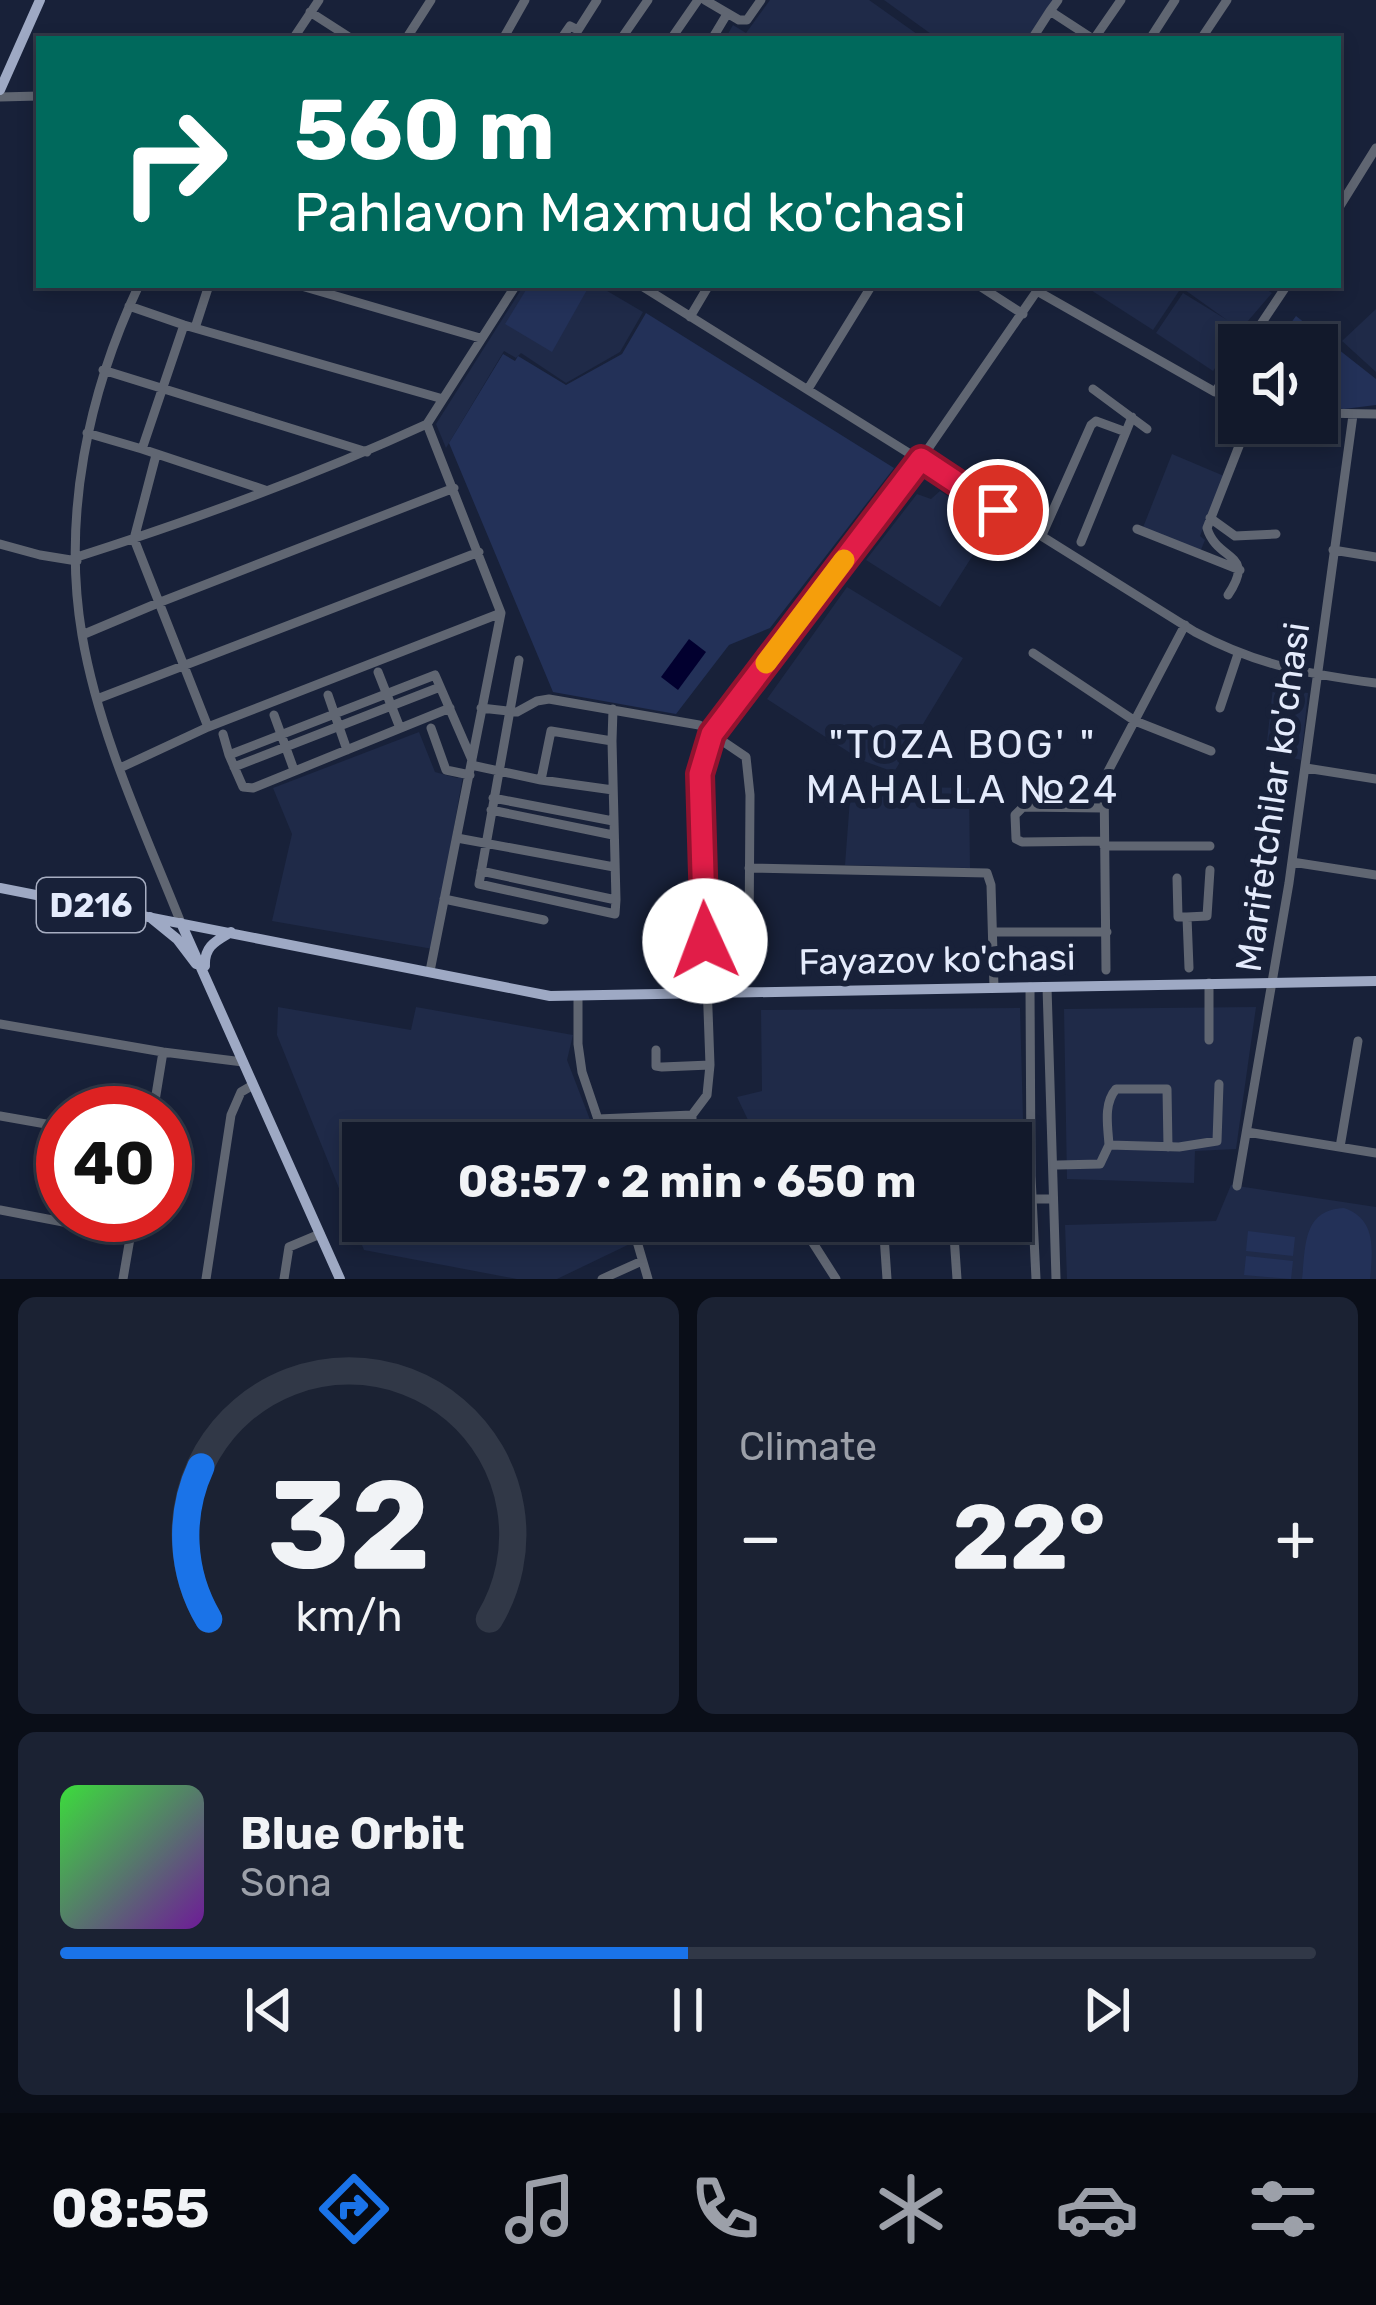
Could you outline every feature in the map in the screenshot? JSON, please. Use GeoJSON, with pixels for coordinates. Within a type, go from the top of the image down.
{"type":"FeatureCollection","features":[{"type":"Feature","properties":{"kind":"main road"},"geometry":{"type":"LineString","coordinates":[[0,93],[7,61],[40,0]]}},
{"type":"Feature","properties":{"kind":"main road","name":"Fayazov ko'chasi"},"geometry":{"type":"LineString","coordinates":[[0,888],[578,998],[1376,981]]}},
{"type":"Feature","properties":{"kind":"main road"},"geometry":{"type":"LineString","coordinates":[[150,916],[206,975]]}},
{"type":"Feature","properties":{"kind":"main road"},"geometry":{"type":"LineString","coordinates":[[181,923],[340,1279]]}},
{"type":"Feature","properties":{"kind":"main road"},"geometry":{"type":"LineString","coordinates":[[206,975],[205,954],[212,943],[231,932]]}},
{"type":"Feature","properties":{"kind":"street"},"geometry":{"type":"LineString","coordinates":[[295,36],[319,0]]}},
{"type":"Feature","properties":{"kind":"street"},"geometry":{"type":"LineString","coordinates":[[408,36],[431,0]]}},
{"type":"Feature","properties":{"kind":"street"},"geometry":{"type":"LineString","coordinates":[[505,36],[525,0]]}},
{"type":"Feature","properties":{"kind":"street"},"geometry":{"type":"LineString","coordinates":[[563,36],[570,26],[578,30],[597,0]]}},
{"type":"Feature","properties":{"kind":"street"},"geometry":{"type":"LineString","coordinates":[[623,36],[648,0]]}},
{"type":"Feature","properties":{"kind":"street"},"geometry":{"type":"LineString","coordinates":[[673,36],[702,0],[747,20],[761,0]]}},
{"type":"Feature","properties":{"kind":"street"},"geometry":{"type":"LineString","coordinates":[[1034,36],[1058,0]]}},
{"type":"Feature","properties":{"kind":"street"},"geometry":{"type":"LineString","coordinates":[[1096,36],[1120,0]]}},
{"type":"Feature","properties":{"kind":"street"},"geometry":{"type":"LineString","coordinates":[[1152,36],[1175,0]]}},
{"type":"Feature","properties":{"kind":"street"},"geometry":{"type":"LineString","coordinates":[[1203,36],[1227,0]]}},
{"type":"Feature","properties":{"kind":"street"},"geometry":{"type":"LineString","coordinates":[[1050,11],[1089,36]]}},
{"type":"Feature","properties":{"kind":"street"},"geometry":{"type":"LineString","coordinates":[[310,12],[347,36]]}},
{"type":"Feature","properties":{"kind":"street"},"geometry":{"type":"LineString","coordinates":[[714,36],[728,14]]}},
{"type":"Feature","properties":{"kind":"street"},"geometry":{"type":"LineString","coordinates":[[0,93],[36,96]]}},
{"type":"Feature","properties":{"kind":"street"},"geometry":{"type":"LineString","coordinates":[[1341,204],[1376,148]]}},
{"type":"Feature","properties":{"kind":"street"},"geometry":{"type":"LineString","coordinates":[[138,288],[103,370],[87,433],[77,559],[82,635],[120,767],[181,923]]}},
{"type":"Feature","properties":{"kind":"street"},"geometry":{"type":"LineString","coordinates":[[142,448],[207,288]]}},
{"type":"Feature","properties":{"kind":"street"},"geometry":{"type":"LineString","coordinates":[[308,288],[480,338]]}},
{"type":"Feature","properties":{"kind":"street"},"geometry":{"type":"LineString","coordinates":[[0,544],[77,559],[267,491],[428,424],[514,288]]}},
{"type":"Feature","properties":{"kind":"street"},"geometry":{"type":"LineString","coordinates":[[645,288],[1185,626],[1238,654],[1318,675],[1376,683]]}},
{"type":"Feature","properties":{"kind":"street"},"geometry":{"type":"LineString","coordinates":[[690,316],[707,288]]}},
{"type":"Feature","properties":{"kind":"street"},"geometry":{"type":"LineString","coordinates":[[808,389],[870,288]]}},
{"type":"Feature","properties":{"kind":"street"},"geometry":{"type":"LineString","coordinates":[[983,288],[1022,314]]}},
{"type":"Feature","properties":{"kind":"street"},"geometry":{"type":"LineString","coordinates":[[692,1122],[692,1114],[707,1095],[710,1065],[700,774],[712,733],[921,459],[1039,288],[1218,393]]}},
{"type":"Feature","properties":{"kind":"street"},"geometry":{"type":"LineString","coordinates":[[1260,324],[1282,288]]}},
{"type":"Feature","properties":{"kind":"street"},"geometry":{"type":"LineString","coordinates":[[129,306],[442,399]]}},
{"type":"Feature","properties":{"kind":"street"},"geometry":{"type":"LineString","coordinates":[[103,370],[368,452]]}},
{"type":"Feature","properties":{"kind":"street"},"geometry":{"type":"LineString","coordinates":[[1215,392],[1218,388]]}},
{"type":"Feature","properties":{"kind":"street"},"geometry":{"type":"LineString","coordinates":[[1093,389],[1148,429]]}},
{"type":"Feature","properties":{"kind":"street"},"geometry":{"type":"LineString","coordinates":[[1338,414],[1376,414]]}},
{"type":"Feature","properties":{"kind":"street","name":"Marifetchilar ko'chasi"},"geometry":{"type":"LineString","coordinates":[[1238,1186],[1292,862],[1353,415]]}},
{"type":"Feature","properties":{"kind":"street"},"geometry":{"type":"LineString","coordinates":[[1081,542],[1132,417]]}},
{"type":"Feature","properties":{"kind":"street"},"geometry":{"type":"LineString","coordinates":[[1042,535],[1090,424],[1096,421],[1126,432]]}},
{"type":"Feature","properties":{"kind":"street"},"geometry":{"type":"LineString","coordinates":[[428,424],[502,613],[430,971]]}},
{"type":"Feature","properties":{"kind":"street"},"geometry":{"type":"LineString","coordinates":[[87,433],[267,491]]}},
{"type":"Feature","properties":{"kind":"street"},"geometry":{"type":"LineString","coordinates":[[1228,596],[1240,570],[1209,537],[1207,528],[1240,444]]}},
{"type":"Feature","properties":{"kind":"street"},"geometry":{"type":"LineString","coordinates":[[156,455],[134,538],[208,727]]}},
{"type":"Feature","properties":{"kind":"street"},"geometry":{"type":"LineString","coordinates":[[82,635],[454,488]]}},
{"type":"Feature","properties":{"kind":"street"},"geometry":{"type":"LineString","coordinates":[[1210,518],[1235,536],[1276,534]]}},
{"type":"Feature","properties":{"kind":"street"},"geometry":{"type":"LineString","coordinates":[[1136,530],[1240,570]]}},
{"type":"Feature","properties":{"kind":"street"},"geometry":{"type":"LineString","coordinates":[[1333,550],[1376,556]]}},
{"type":"Feature","properties":{"kind":"street"},"geometry":{"type":"LineString","coordinates":[[97,699],[479,551]]}},
{"type":"Feature","properties":{"kind":"street"},"geometry":{"type":"LineString","coordinates":[[120,767],[208,727],[502,613]]}},
{"type":"Feature","properties":{"kind":"street"},"geometry":{"type":"LineString","coordinates":[[1106,970],[1104,779],[1185,626]]}},
{"type":"Feature","properties":{"kind":"street"},"geometry":{"type":"LineString","coordinates":[[1033,653],[1135,721],[1211,751]]}},
{"type":"Feature","properties":{"kind":"street"},"geometry":{"type":"LineString","coordinates":[[1220,708],[1238,654]]}},
{"type":"Feature","properties":{"kind":"street"},"geometry":{"type":"LineString","coordinates":[[473,906],[520,660]]}},
{"type":"Feature","properties":{"kind":"street"},"geometry":{"type":"LineString","coordinates":[[379,672],[400,728]]}},
{"type":"Feature","properties":{"kind":"street"},"geometry":{"type":"LineString","coordinates":[[230,755],[435,675],[471,767]]}},
{"type":"Feature","properties":{"kind":"street"},"geometry":{"type":"LineString","coordinates":[[234,767],[440,687]]}},
{"type":"Feature","properties":{"kind":"street"},"geometry":{"type":"LineString","coordinates":[[328,695],[347,750]]}},
{"type":"Feature","properties":{"kind":"street"},"geometry":{"type":"LineString","coordinates":[[482,708],[517,712],[549,698],[613,709],[699,725],[746,757],[748,942]]}},
{"type":"Feature","properties":{"kind":"street"},"geometry":{"type":"LineString","coordinates":[[223,734],[239,782],[247,789],[450,708]]}},
{"type":"Feature","properties":{"kind":"street"},"geometry":{"type":"LineString","coordinates":[[479,884],[615,914],[613,709]]}},
{"type":"Feature","properties":{"kind":"street"},"geometry":{"type":"LineString","coordinates":[[274,715],[294,770]]}},
{"type":"Feature","properties":{"kind":"street"},"geometry":{"type":"LineString","coordinates":[[431,728],[446,770],[471,767],[613,790]]}},
{"type":"Feature","properties":{"kind":"street"},"geometry":{"type":"LineString","coordinates":[[541,780],[551,731],[612,741]]}},
{"type":"Feature","properties":{"kind":"street"},"geometry":{"type":"LineString","coordinates":[[1306,768],[1376,779]]}},
{"type":"Feature","properties":{"kind":"street"},"geometry":{"type":"LineString","coordinates":[[492,804],[613,821]]}},
{"type":"Feature","properties":{"kind":"street"},"geometry":{"type":"LineString","coordinates":[[492,804],[614,835]]}},
{"type":"Feature","properties":{"kind":"street"},"geometry":{"type":"LineString","coordinates":[[1103,808],[1023,807],[1015,815],[1016,839],[1210,846]]}},
{"type":"Feature","properties":{"kind":"street"},"geometry":{"type":"LineString","coordinates":[[458,838],[614,867]]}},
{"type":"Feature","properties":{"kind":"street"},"geometry":{"type":"LineString","coordinates":[[1292,862],[1376,875]]}},
{"type":"Feature","properties":{"kind":"street"},"geometry":{"type":"LineString","coordinates":[[749,868],[987,873],[994,988]]}},
{"type":"Feature","properties":{"kind":"street"},"geometry":{"type":"LineString","coordinates":[[1177,878],[1178,917],[1207,916],[1210,870]]}},
{"type":"Feature","properties":{"kind":"street"},"geometry":{"type":"LineString","coordinates":[[482,871],[616,900]]}},
{"type":"Feature","properties":{"kind":"street"},"geometry":{"type":"LineString","coordinates":[[444,899],[544,920]]}},
{"type":"Feature","properties":{"kind":"street"},"geometry":{"type":"LineString","coordinates":[[1187,917],[1189,968]]}},
{"type":"Feature","properties":{"kind":"street"},"geometry":{"type":"LineString","coordinates":[[993,932],[1107,932]]}},
{"type":"Feature","properties":{"kind":"street"},"geometry":{"type":"LineString","coordinates":[[1209,983],[1209,1040]]}},
{"type":"Feature","properties":{"kind":"street"},"geometry":{"type":"LineString","coordinates":[[1030,987],[1031,1122]]}},
{"type":"Feature","properties":{"kind":"street"},"geometry":{"type":"LineString","coordinates":[[1047,987],[1055,1279]]}},
{"type":"Feature","properties":{"kind":"street"},"geometry":{"type":"LineString","coordinates":[[578,998],[582,1072],[599,1122]]}},
{"type":"Feature","properties":{"kind":"street"},"geometry":{"type":"LineString","coordinates":[[0,1024],[243,1062]]}},
{"type":"Feature","properties":{"kind":"street"},"geometry":{"type":"LineString","coordinates":[[1340,1147],[1358,1040]]}},
{"type":"Feature","properties":{"kind":"street"},"geometry":{"type":"LineString","coordinates":[[656,1050],[656,1066],[710,1065]]}},
{"type":"Feature","properties":{"kind":"street"},"geometry":{"type":"LineString","coordinates":[[157,1086],[163,1052]]}},
{"type":"Feature","properties":{"kind":"street"},"geometry":{"type":"LineString","coordinates":[[1217,1142],[1219,1084]]}},
{"type":"Feature","properties":{"kind":"street"},"geometry":{"type":"LineString","coordinates":[[206,1279],[231,1115],[241,1092],[253,1085]]}},
{"type":"Feature","properties":{"kind":"street"},"geometry":{"type":"LineString","coordinates":[[1058,1165],[1100,1164],[1109,1145],[1107,1115],[1110,1095],[1116,1089],[1167,1089],[1168,1148]]}},
{"type":"Feature","properties":{"kind":"street"},"geometry":{"type":"LineString","coordinates":[[598,1119],[692,1114]]}},
{"type":"Feature","properties":{"kind":"street"},"geometry":{"type":"LineString","coordinates":[[0,1116],[36,1122]]}},
{"type":"Feature","properties":{"kind":"street"},"geometry":{"type":"LineString","coordinates":[[1247,1132],[1376,1153]]}},
{"type":"Feature","properties":{"kind":"street"},"geometry":{"type":"LineString","coordinates":[[1109,1145],[1168,1148],[1217,1142],[1244,1147]]}},
{"type":"Feature","properties":{"kind":"street"},"geometry":{"type":"LineString","coordinates":[[1036,1279],[1032,1199],[1052,1199]]}},
{"type":"Feature","properties":{"kind":"street"},"geometry":{"type":"LineString","coordinates":[[0,1210],[36,1217]]}},
{"type":"Feature","properties":{"kind":"street"},"geometry":{"type":"LineString","coordinates":[[284,1279],[289,1247],[320,1234]]}},
{"type":"Feature","properties":{"kind":"street"},"geometry":{"type":"LineString","coordinates":[[123,1279],[130,1242]]}},
{"type":"Feature","properties":{"kind":"street"},"geometry":{"type":"LineString","coordinates":[[637,1242],[648,1279]]}},
{"type":"Feature","properties":{"kind":"street"},"geometry":{"type":"LineString","coordinates":[[812,1242],[836,1279]]}},
{"type":"Feature","properties":{"kind":"street"},"geometry":{"type":"LineString","coordinates":[[884,1242],[886,1279]]}},
{"type":"Feature","properties":{"kind":"street"},"geometry":{"type":"LineString","coordinates":[[955,1242],[958,1279]]}},
{"type":"Feature","properties":{"kind":"street"},"geometry":{"type":"LineString","coordinates":[[602,1279],[642,1261]]}},
{"type":"Feature","properties":{"kind":"shaded area"},"geometry":{"type":"Polygon","coordinates":[[[770,0],[869,0],[920,36],[727,36],[733,25],[746,33],[770,0]]]}},
{"type":"Feature","properties":{"kind":"shaded area"},"geometry":{"type":"Polygon","coordinates":[[[884,0],[1054,0],[1030,36],[934,36],[884,0]]]}},
{"type":"Feature","properties":{"kind":"shaded area"},"geometry":{"type":"Polygon","coordinates":[[[522,288],[602,288],[643,312],[620,352],[566,383],[521,353],[516,358],[504,351],[446,448],[436,424],[522,288]]]}},
{"type":"Feature","properties":{"kind":"shaded area"},"geometry":{"type":"Polygon","coordinates":[[[527,288],[588,288],[552,352],[505,324],[527,288]]]}},
{"type":"Feature","properties":{"kind":"shaded area"},"geometry":{"type":"Polygon","coordinates":[[[1088,288],[1181,288],[1153,330],[1088,288]]]}},
{"type":"Feature","properties":{"kind":"shaded area"},"geometry":{"type":"Polygon","coordinates":[[[1186,288],[1264,288],[1272,293],[1245,324],[1218,324],[1218,364],[1213,371],[1156,333],[1183,293],[1227,320],[1186,288]]]}},
{"type":"Feature","properties":{"kind":"shaded area"},"geometry":{"type":"Polygon","coordinates":[[[1376,309],[1376,372],[1342,341],[1376,309]]]}},
{"type":"Feature","properties":{"kind":"shaded area"},"geometry":{"type":"Polygon","coordinates":[[[646,313],[894,468],[770,628],[729,645],[676,714],[553,692],[449,443],[503,354],[515,361],[518,356],[566,385],[622,354],[646,313]]]}},
{"type":"Feature","properties":{"kind":"shaded area"},"geometry":{"type":"Polygon","coordinates":[[[1338,349],[1376,379],[1376,405],[1338,408],[1338,349]]]}},
{"type":"Feature","properties":{"kind":"shaded area"},"geometry":{"type":"Polygon","coordinates":[[[1172,454],[1224,476],[1200,536],[1205,540],[1200,552],[1142,530],[1172,454]]]}},
{"type":"Feature","properties":{"kind":"shaded area"},"geometry":{"type":"Polygon","coordinates":[[[940,491],[992,525],[940,607],[866,560],[917,494],[931,499],[940,491]]]}},
{"type":"Feature","properties":{"kind":"shaded area"},"geometry":{"type":"Polygon","coordinates":[[[847,587],[963,658],[894,772],[861,760],[767,699],[847,587]]]}},
{"type":"Feature","properties":{"kind":"shaded area"},"geometry":{"type":"Polygon","coordinates":[[[689,639],[706,652],[678,690],[661,677],[689,639]]]}},
{"type":"Feature","properties":{"kind":"shaded area"},"geometry":{"type":"Polygon","coordinates":[[[1273,687],[1308,693],[1301,760],[1266,751],[1273,687]]]}},
{"type":"Feature","properties":{"kind":"shaded area"},"geometry":{"type":"Polygon","coordinates":[[[419,732],[435,772],[457,778],[463,775],[433,949],[272,921],[292,834],[273,788],[419,732]]]}},
{"type":"Feature","properties":{"kind":"shaded area"},"geometry":{"type":"Polygon","coordinates":[[[851,786],[969,788],[970,868],[845,865],[851,786]]]}},
{"type":"Feature","properties":{"kind":"shaded area"},"geometry":{"type":"Polygon","coordinates":[[[278,1007],[411,1030],[416,1007],[573,1035],[567,1060],[591,1122],[342,1122],[342,1196],[277,1035],[278,1007]]]}},
{"type":"Feature","properties":{"kind":"shaded area"},"geometry":{"type":"Polygon","coordinates":[[[1256,1007],[1236,1149],[1195,1151],[1194,1183],[1067,1179],[1064,1009],[1256,1007]]]}},
{"type":"Feature","properties":{"kind":"shaded area"},"geometry":{"type":"Polygon","coordinates":[[[1020,1008],[1023,1122],[749,1122],[737,1097],[762,1091],[761,1010],[1020,1008]]]}},
{"type":"Feature","properties":{"kind":"shaded area"},"geometry":{"type":"Polygon","coordinates":[[[1231,1185],[1376,1207],[1376,1279],[1067,1279],[1065,1225],[1216,1221],[1231,1185]]]}},
{"type":"Feature","properties":{"kind":"shaded area"},"geometry":{"type":"Polygon","coordinates":[[[1344,1208],[1367,1227],[1372,1246],[1370,1279],[1302,1279],[1313,1223],[1330,1210],[1344,1208]]]}},
{"type":"Feature","properties":{"kind":"shaded area"},"geometry":{"type":"Polygon","coordinates":[[[1248,1231],[1295,1237],[1293,1256],[1246,1251],[1248,1231]]]}},
{"type":"Feature","properties":{"kind":"shaded area"},"geometry":{"type":"Polygon","coordinates":[[[361,1242],[634,1242],[557,1279],[517,1279],[364,1250],[361,1242]]]}},
{"type":"Feature","properties":{"kind":"shaded area"},"geometry":{"type":"Polygon","coordinates":[[[1246,1256],[1293,1261],[1291,1279],[1244,1275],[1246,1256]]]}},
{"type":"Feature","properties":{"kind":"slow traffic"},"geometry":{"type":"LineString","coordinates":[[766,663],[844,560]]}},
{"type":"Feature","properties":{"kind":"district","name":"\"TOZA BOG' \" MAHALLA №24"},"geometry":{"type":"Point","coordinates":[963,766]}},
{"type":"Feature","properties":{"kind":"route"},"geometry":{"type":"LineString","coordinates":[[705,941],[700,774],[712,734],[921,459],[998,510]]}}]}
